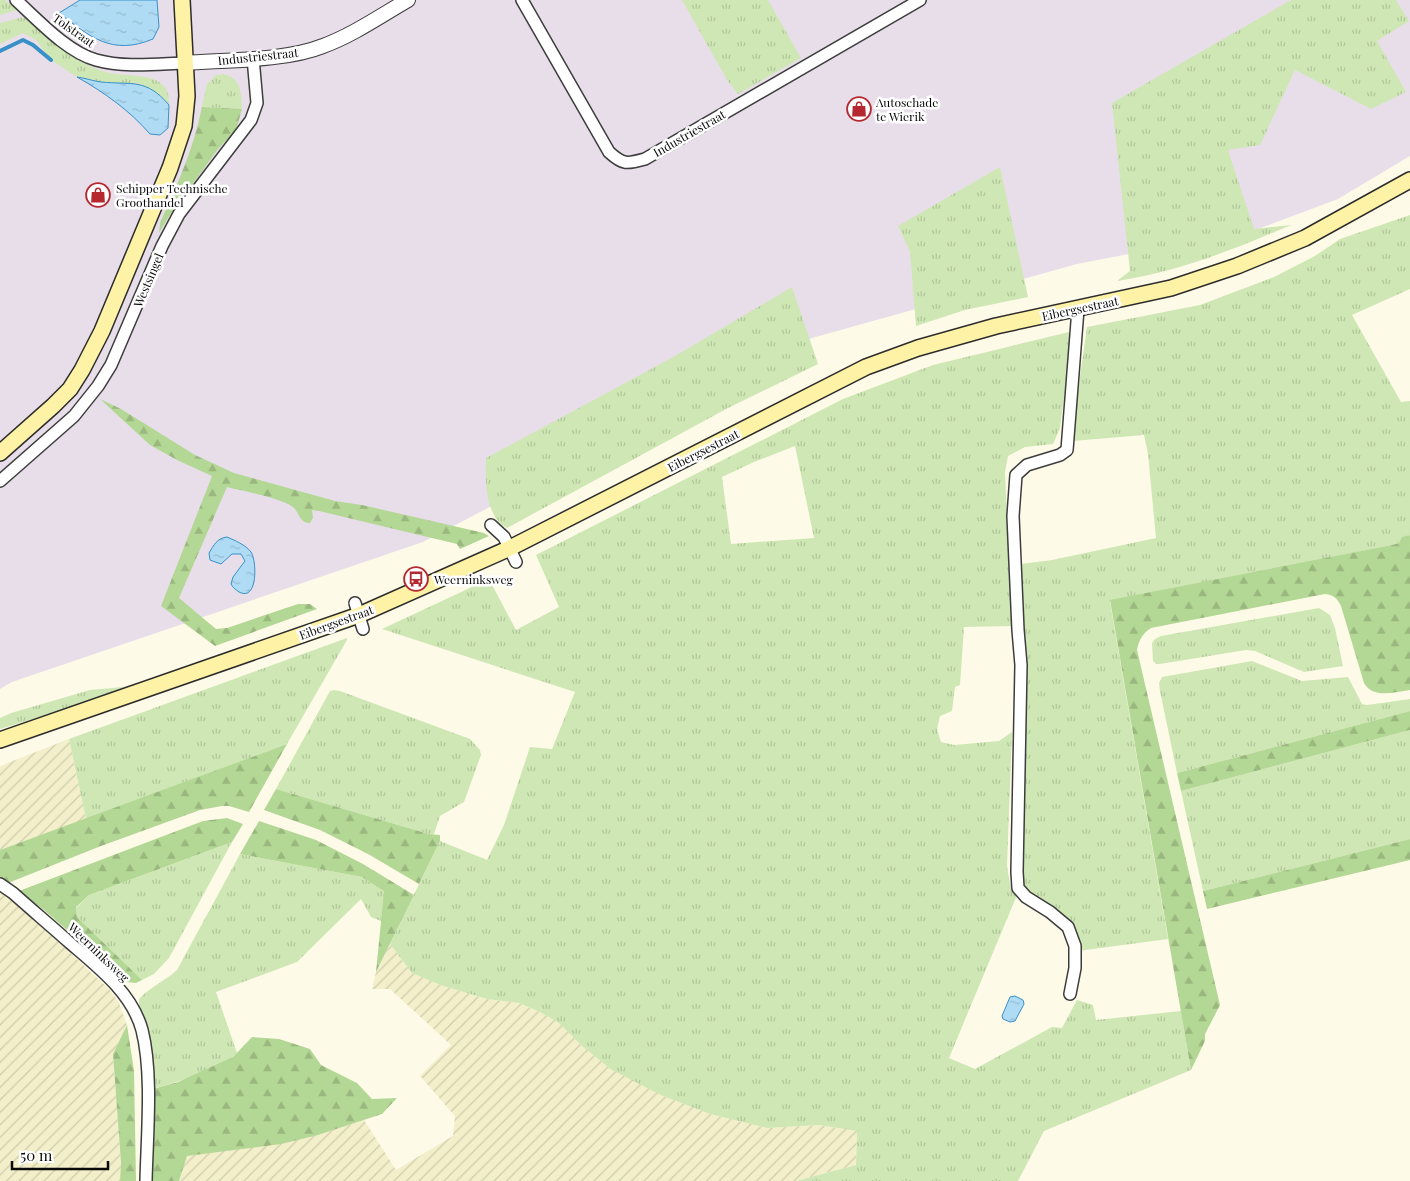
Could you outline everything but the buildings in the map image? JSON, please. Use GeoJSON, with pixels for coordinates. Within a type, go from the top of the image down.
{"type":"FeatureCollection","features":[{"type":"Feature","properties":{"kind":"main road","name":"Westsingel"},"geometry":{"type":"LineString","coordinates":[[0,453],[70,389],[82,370],[102,331],[170,168],[184,126],[187,96],[182,0]]}},
{"type":"Feature","properties":{"kind":"main road","name":"Eibergsestraat"},"geometry":{"type":"LineString","coordinates":[[0,740],[359,616],[513,555],[866,367],[918,348],[996,326],[1171,288],[1237,266],[1305,238],[1410,180]]}},
{"type":"Feature","properties":{"kind":"street","name":"Tolstraat"},"geometry":{"type":"LineString","coordinates":[[16,0],[51,32],[76,50],[96,60],[133,65],[185,63]]}},
{"type":"Feature","properties":{"kind":"street","name":"Industriestraat"},"geometry":{"type":"LineString","coordinates":[[185,63],[292,54],[322,47],[408,0]]}},
{"type":"Feature","properties":{"kind":"street","name":"Industriestraat"},"geometry":{"type":"LineString","coordinates":[[522,0],[609,152],[618,160],[628,163],[645,159],[920,0]]}},
{"type":"Feature","properties":{"kind":"street","name":"Westsingel"},"geometry":{"type":"LineString","coordinates":[[0,481],[74,416],[88,401],[111,365],[162,246],[179,214],[251,120],[257,103],[253,58]]}},
{"type":"Feature","properties":{"kind":"street"},"geometry":{"type":"LineString","coordinates":[[1070,994],[1075,968],[1075,946],[1068,927],[1050,912],[1026,897],[1018,888],[1021,665],[1014,516],[1016,475],[1026,465],[1060,455],[1067,450],[1078,309]]}},
{"type":"Feature","properties":{"kind":"street"},"geometry":{"type":"LineString","coordinates":[[492,525],[504,536],[513,555]]}},
{"type":"Feature","properties":{"kind":"street","name":"Weerninksweg"},"geometry":{"type":"LineString","coordinates":[[0,884],[13,893],[102,971],[128,1000],[141,1028],[146,1052],[148,1094],[146,1181]]}},
{"type":"Feature","properties":{"kind":"shaded area"},"geometry":{"type":"Polygon","coordinates":[[[0,0],[1410,0],[1410,156],[1338,199],[1258,229],[1077,264],[812,338],[423,542],[12,682],[0,689],[0,0]]]}},
{"type":"Feature","properties":{"kind":"shaded area"},"geometry":{"type":"Polygon","coordinates":[[[69,739],[86,819],[0,850],[0,766],[69,739]]]}},
{"type":"Feature","properties":{"kind":"shaded area"},"geometry":{"type":"Polygon","coordinates":[[[0,892],[40,925],[80,962],[110,990],[119,1003],[127,1025],[113,1055],[121,1163],[120,1181],[0,1181],[0,892]]]}},
{"type":"Feature","properties":{"kind":"shaded area"},"geometry":{"type":"Polygon","coordinates":[[[390,944],[412,973],[443,986],[487,999],[519,1003],[540,1012],[559,1022],[581,1045],[663,1096],[710,1114],[767,1128],[819,1125],[857,1131],[856,1165],[796,1181],[179,1181],[187,1156],[318,1135],[364,1120],[396,1170],[453,1136],[455,1116],[420,1076],[451,1045],[390,989],[372,989],[376,972],[390,944]]]}},
{"type":"Feature","properties":{"kind":"green space"},"geometry":{"type":"Polygon","coordinates":[[[0,0],[5,0],[17,10],[0,15],[0,0]]]}},
{"type":"Feature","properties":{"kind":"green space"},"geometry":{"type":"Polygon","coordinates":[[[682,0],[768,0],[801,58],[738,94],[727,80],[682,0]]]}},
{"type":"Feature","properties":{"kind":"green space"},"geometry":{"type":"Polygon","coordinates":[[[1291,0],[1396,0],[1409,21],[1377,41],[1406,92],[1371,109],[1295,70],[1260,145],[1228,150],[1254,229],[1291,225],[1249,243],[1184,266],[1117,281],[1130,271],[1112,103],[1291,0]]]}},
{"type":"Feature","properties":{"kind":"green space"},"geometry":{"type":"Polygon","coordinates":[[[24,17],[43,34],[85,64],[110,73],[142,76],[159,82],[167,92],[169,105],[163,98],[141,84],[101,82],[77,77],[51,60],[36,40],[23,33],[0,44],[0,23],[24,17]]]}},
{"type":"Feature","properties":{"kind":"green space"},"geometry":{"type":"Polygon","coordinates":[[[223,74],[234,79],[237,83],[241,92],[242,109],[202,107],[207,84],[216,75],[223,74]]]}},
{"type":"Feature","properties":{"kind":"green space"},"geometry":{"type":"Polygon","coordinates":[[[202,107],[242,109],[236,130],[218,149],[159,233],[160,223],[190,152],[202,107]]]}},
{"type":"Feature","properties":{"kind":"green space"},"geometry":{"type":"Polygon","coordinates":[[[1000,167],[1028,297],[965,310],[916,326],[910,252],[898,226],[1000,167]]]}},
{"type":"Feature","properties":{"kind":"green space"},"geometry":{"type":"Polygon","coordinates":[[[1410,215],[1410,289],[1352,315],[1401,402],[1410,401],[1410,536],[1408,535],[1399,543],[1392,545],[1110,602],[1168,939],[1078,951],[1078,945],[1024,887],[1021,878],[1026,663],[1021,564],[1052,560],[1156,538],[1148,454],[1144,435],[1073,441],[1074,419],[1087,327],[1200,305],[1274,277],[1315,256],[1340,239],[1410,215]]]}},
{"type":"Feature","properties":{"kind":"green space"},"geometry":{"type":"Polygon","coordinates":[[[792,287],[818,364],[728,408],[507,528],[494,516],[486,487],[486,458],[675,356],[792,287]]]}},
{"type":"Feature","properties":{"kind":"green space"},"geometry":{"type":"Polygon","coordinates":[[[1069,332],[1070,353],[1060,428],[1053,444],[1025,447],[1008,456],[1005,472],[1012,626],[964,627],[960,685],[955,687],[952,711],[940,716],[937,729],[941,742],[954,745],[999,741],[1012,732],[1007,866],[1011,890],[1017,895],[949,1058],[975,1069],[1052,1027],[1062,1028],[1077,1000],[1093,1005],[1096,1020],[1181,1011],[1191,1070],[1044,1131],[1018,1181],[796,1181],[856,1165],[857,1131],[819,1125],[767,1128],[710,1114],[663,1096],[612,1070],[581,1045],[559,1023],[540,1012],[519,1003],[487,999],[443,986],[412,973],[390,944],[440,841],[487,860],[504,825],[530,747],[552,749],[575,692],[382,629],[489,579],[516,630],[559,607],[536,555],[843,399],[933,365],[1069,332]],[[795,446],[722,477],[731,544],[814,538],[795,446]]]}},
{"type":"Feature","properties":{"kind":"green space"},"geometry":{"type":"Polygon","coordinates":[[[100,399],[121,409],[195,455],[234,473],[335,501],[362,505],[484,533],[489,536],[460,549],[457,544],[319,511],[312,510],[313,518],[310,523],[306,523],[293,507],[287,504],[227,487],[179,598],[216,629],[227,628],[298,604],[310,604],[317,609],[215,646],[161,606],[212,476],[150,445],[100,399]]]}},
{"type":"Feature","properties":{"kind":"green space"},"geometry":{"type":"Polygon","coordinates":[[[1409,535],[1410,690],[1378,693],[1368,688],[1364,683],[1341,606],[1335,597],[1328,594],[1151,628],[1140,640],[1137,650],[1220,1005],[1205,1034],[1205,1041],[1191,1070],[1110,600],[1392,545],[1399,543],[1402,537],[1409,535]]]}},
{"type":"Feature","properties":{"kind":"green space"},"geometry":{"type":"Polygon","coordinates":[[[1319,608],[1330,615],[1335,628],[1343,666],[1304,672],[1255,651],[1246,650],[1160,664],[1156,664],[1153,661],[1152,643],[1161,636],[1319,608]]]}},
{"type":"Feature","properties":{"kind":"green space"},"geometry":{"type":"Polygon","coordinates":[[[347,638],[287,744],[86,819],[69,739],[347,638]]]}},
{"type":"Feature","properties":{"kind":"green space"},"geometry":{"type":"Polygon","coordinates":[[[1252,661],[1302,681],[1348,677],[1362,704],[1367,705],[1410,699],[1410,711],[1177,773],[1160,691],[1159,683],[1162,677],[1252,661]]]}},
{"type":"Feature","properties":{"kind":"green space"},"geometry":{"type":"Polygon","coordinates":[[[137,683],[105,697],[0,729],[0,718],[11,713],[90,690],[123,687],[137,683]]]}},
{"type":"Feature","properties":{"kind":"green space"},"geometry":{"type":"Polygon","coordinates":[[[334,690],[470,739],[480,750],[481,755],[464,802],[440,816],[434,834],[276,789],[330,691],[334,690]]]}},
{"type":"Feature","properties":{"kind":"green space"},"geometry":{"type":"Polygon","coordinates":[[[1410,711],[1410,730],[1181,791],[1177,773],[1410,711]]]}},
{"type":"Feature","properties":{"kind":"green space"},"geometry":{"type":"Polygon","coordinates":[[[1410,730],[1410,839],[1203,891],[1181,791],[1410,730]]]}},
{"type":"Feature","properties":{"kind":"green space"},"geometry":{"type":"Polygon","coordinates":[[[287,744],[249,812],[229,806],[200,810],[101,846],[8,883],[0,877],[0,850],[287,744]]]}},
{"type":"Feature","properties":{"kind":"green space"},"geometry":{"type":"Polygon","coordinates":[[[276,789],[429,834],[440,835],[440,841],[419,884],[368,854],[320,830],[264,810],[276,789]]]}},
{"type":"Feature","properties":{"kind":"green space"},"geometry":{"type":"Polygon","coordinates":[[[227,818],[243,824],[232,842],[89,895],[76,907],[77,917],[142,980],[136,983],[127,982],[44,910],[19,891],[203,821],[227,818]]]}},
{"type":"Feature","properties":{"kind":"green space"},"geometry":{"type":"Polygon","coordinates":[[[259,821],[316,840],[363,864],[414,895],[376,972],[384,891],[362,877],[240,854],[259,821]]]}},
{"type":"Feature","properties":{"kind":"green space"},"geometry":{"type":"Polygon","coordinates":[[[1410,839],[1410,860],[1207,909],[1203,891],[1410,839]]]}},
{"type":"Feature","properties":{"kind":"green space"},"geometry":{"type":"Polygon","coordinates":[[[232,842],[169,958],[154,974],[142,980],[77,917],[76,908],[89,895],[232,842]]]}},
{"type":"Feature","properties":{"kind":"green space"},"geometry":{"type":"Polygon","coordinates":[[[240,854],[362,877],[385,891],[381,921],[371,917],[361,899],[297,962],[216,992],[237,1053],[208,1070],[149,1090],[144,1025],[139,1007],[139,999],[177,970],[240,854]]]}},
{"type":"Feature","properties":{"kind":"green space"},"geometry":{"type":"Polygon","coordinates":[[[127,1025],[134,1071],[136,1181],[120,1181],[121,1163],[113,1054],[127,1025]]]}},
{"type":"Feature","properties":{"kind":"green space"},"geometry":{"type":"Polygon","coordinates":[[[252,1037],[279,1039],[310,1049],[321,1065],[357,1083],[372,1099],[397,1098],[382,1114],[318,1135],[281,1144],[187,1156],[179,1181],[150,1181],[149,1090],[178,1082],[233,1057],[252,1037]]]}},
{"type":"Feature","properties":{"kind":"water"},"geometry":{"type":"Polygon","coordinates":[[[80,0],[157,0],[159,27],[153,39],[138,44],[113,45],[81,30],[59,13],[80,0]]]}},
{"type":"Feature","properties":{"kind":"water"},"geometry":{"type":"Polygon","coordinates":[[[77,77],[101,82],[138,84],[153,90],[169,105],[168,128],[160,135],[150,134],[116,102],[77,77]]]}},
{"type":"Feature","properties":{"kind":"water"},"geometry":{"type":"Polygon","coordinates":[[[227,537],[246,547],[253,557],[255,571],[253,586],[245,594],[239,592],[231,584],[233,577],[245,561],[241,554],[232,554],[221,564],[210,560],[209,553],[214,545],[218,540],[227,537]]]}},
{"type":"Feature","properties":{"kind":"water"},"geometry":{"type":"Polygon","coordinates":[[[1015,996],[1023,1000],[1024,1004],[1015,1021],[1010,1022],[1003,1019],[1002,1016],[1010,997],[1015,996]]]}},
{"type":"Feature","properties":{"kind":"waterway"},"geometry":{"type":"LineString","coordinates":[[0,51],[23,40],[33,45],[51,60]]}},
{"type":"Feature","properties":{"kind":"place","name":"Autoschade te Wierik"},"geometry":{"type":"Point","coordinates":[859,109]}},
{"type":"Feature","properties":{"kind":"place","name":"Schipper Technische Groothandel"},"geometry":{"type":"Point","coordinates":[98,195]}},
{"type":"Feature","properties":{"kind":"place","name":"Weerninksweg"},"geometry":{"type":"Point","coordinates":[416,579]}}]}
